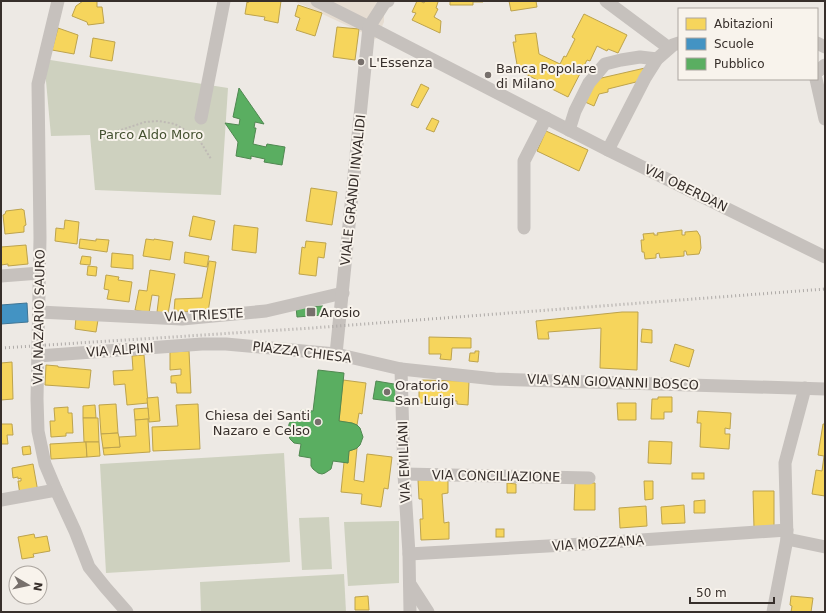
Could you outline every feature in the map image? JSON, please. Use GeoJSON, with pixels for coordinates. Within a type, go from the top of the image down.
{"type":"FeatureCollection","features":[{"type":"Feature","properties":{"kind":"street","name":"VIA NAZARIO SAURO"},"geometry":{"type":"LineString","coordinates":[[58,1],[38,84],[40,238],[37,399],[38,431],[45,464],[75,531],[89,567],[127,612]]}},
{"type":"Feature","properties":{"kind":"street"},"geometry":{"type":"LineString","coordinates":[[201,118],[224,1]]}},
{"type":"Feature","properties":{"kind":"street","name":"VIA OBERDAN"},"geometry":{"type":"LineString","coordinates":[[317,1],[608,150],[825,257]]}},
{"type":"Feature","properties":{"kind":"street"},"geometry":{"type":"LineString","coordinates":[[369,27],[385,2],[388,1]]}},
{"type":"Feature","properties":{"kind":"street"},"geometry":{"type":"LineString","coordinates":[[606,1],[674,45],[657,59],[645,78],[608,150]]}},
{"type":"Feature","properties":{"kind":"street","name":"VIALE GRANDI INVALIDI"},"geometry":{"type":"LineString","coordinates":[[336,354],[369,27]]}},
{"type":"Feature","properties":{"kind":"street"},"geometry":{"type":"LineString","coordinates":[[569,130],[589,83],[605,64],[640,57],[657,59]]}},
{"type":"Feature","properties":{"kind":"street"},"geometry":{"type":"LineString","coordinates":[[816,80],[825,119]]}},
{"type":"Feature","properties":{"kind":"street"},"geometry":{"type":"LineString","coordinates":[[524,228],[524,161],[546,118]]}},
{"type":"Feature","properties":{"kind":"street"},"geometry":{"type":"LineString","coordinates":[[1,276],[40,273]]}},
{"type":"Feature","properties":{"kind":"street","name":"VIA TRIESTE"},"geometry":{"type":"LineString","coordinates":[[39,312],[182,319],[266,311],[343,293]]}},
{"type":"Feature","properties":{"kind":"street","name":"PIAZZA CHIESA"},"geometry":{"type":"LineString","coordinates":[[202,344],[226,344],[336,354],[401,369]]}},
{"type":"Feature","properties":{"kind":"street","name":"VIA ALPINI"},"geometry":{"type":"LineString","coordinates":[[38,356],[202,344]]}},
{"type":"Feature","properties":{"kind":"street","name":"VIA SAN GIOVANNI BOSCO"},"geometry":{"type":"LineString","coordinates":[[401,369],[495,379],[825,389]]}},
{"type":"Feature","properties":{"kind":"street","name":"VIA EMILIANI"},"geometry":{"type":"LineString","coordinates":[[401,369],[410,612]]}},
{"type":"Feature","properties":{"kind":"street"},"geometry":{"type":"LineString","coordinates":[[773,612],[787,535],[785,464],[805,388]]}},
{"type":"Feature","properties":{"kind":"street","name":"VIA CONCILIAZIONE"},"geometry":{"type":"LineString","coordinates":[[404,474],[589,478]]}},
{"type":"Feature","properties":{"kind":"street"},"geometry":{"type":"LineString","coordinates":[[1,500],[56,490]]}},
{"type":"Feature","properties":{"kind":"street","name":"VIA MOZZANA"},"geometry":{"type":"LineString","coordinates":[[409,554],[582,544],[787,535],[825,547]]}},
{"type":"Feature","properties":{"kind":"street"},"geometry":{"type":"LineString","coordinates":[[410,584],[428,612]]}},
{"type":"Feature","properties":{"kind":"path"},"geometry":{"type":"LineString","coordinates":[[98,132],[108,134],[145,122],[158,121],[175,124],[200,141],[211,159]]}},
{"type":"Feature","properties":{"kind":"green space","name":"Parco Aldo Moro"},"geometry":{"type":"Polygon","coordinates":[[[44,59],[228,88],[221,195],[95,190],[90,135],[51,136],[44,59]]]}},
{"type":"Feature","properties":{"kind":"green space"},"geometry":{"type":"Polygon","coordinates":[[[284,453],[290,562],[106,573],[100,464],[284,453]]]}},
{"type":"Feature","properties":{"kind":"green space"},"geometry":{"type":"Polygon","coordinates":[[[329,517],[332,569],[302,570],[299,518],[329,517]]]}},
{"type":"Feature","properties":{"kind":"green space"},"geometry":{"type":"Polygon","coordinates":[[[399,521],[399,583],[348,586],[344,522],[399,521]]]}},
{"type":"Feature","properties":{"kind":"green space"},"geometry":{"type":"Polygon","coordinates":[[[344,574],[346,612],[201,612],[200,582],[344,574]]]}},
{"type":"Feature","properties":{"kind":"shaded area"},"geometry":{"type":"Polygon","coordinates":[[[293,1],[384,1],[384,22],[376,39],[293,1]]]}},
{"type":"Feature","properties":{"kind":"building: Abitazioni"},"geometry":{"type":"Polygon","coordinates":[[[83,1],[97,1],[97,7],[102,7],[104,23],[88,25],[87,22],[72,16],[76,6],[83,1]]]}},
{"type":"Feature","properties":{"kind":"building: Abitazioni"},"geometry":{"type":"Polygon","coordinates":[[[249,1],[281,1],[278,23],[264,20],[265,17],[245,14],[247,2],[248,3],[249,1]]]}},
{"type":"Feature","properties":{"kind":"building: Abitazioni"},"geometry":{"type":"Polygon","coordinates":[[[417,1],[424,3],[425,1],[438,2],[436,8],[438,9],[434,17],[441,21],[440,33],[412,20],[416,13],[412,12],[417,1]]]}},
{"type":"Feature","properties":{"kind":"building: Abitazioni"},"geometry":{"type":"Polygon","coordinates":[[[450,1],[483,2],[473,2],[473,5],[450,5],[450,1]]]}},
{"type":"Feature","properties":{"kind":"building: Abitazioni"},"geometry":{"type":"Polygon","coordinates":[[[509,1],[536,1],[537,7],[511,11],[509,1]]]}},
{"type":"Feature","properties":{"kind":"building: Abitazioni"},"geometry":{"type":"Polygon","coordinates":[[[298,5],[322,13],[315,36],[296,30],[300,18],[295,16],[298,5]]]}},
{"type":"Feature","properties":{"kind":"building: Abitazioni"},"geometry":{"type":"Polygon","coordinates":[[[584,14],[627,35],[618,53],[608,49],[607,51],[597,46],[590,61],[587,60],[568,97],[518,70],[513,42],[516,42],[515,35],[536,33],[539,54],[560,64],[564,56],[566,57],[575,39],[572,37],[584,14]]]}},
{"type":"Feature","properties":{"kind":"building: Abitazioni"},"geometry":{"type":"Polygon","coordinates":[[[337,27],[359,29],[355,60],[333,57],[337,27]]]}},
{"type":"Feature","properties":{"kind":"building: Abitazioni"},"geometry":{"type":"Polygon","coordinates":[[[58,28],[78,35],[74,54],[52,50],[58,28]]]}},
{"type":"Feature","properties":{"kind":"building: Abitazioni"},"geometry":{"type":"Polygon","coordinates":[[[93,38],[115,42],[112,61],[90,57],[93,38]]]}},
{"type":"Feature","properties":{"kind":"building: Abitazioni"},"geometry":{"type":"Polygon","coordinates":[[[645,68],[640,81],[608,89],[608,92],[599,94],[594,106],[585,102],[597,79],[645,68]]]}},
{"type":"Feature","properties":{"kind":"building: Abitazioni"},"geometry":{"type":"Polygon","coordinates":[[[421,84],[429,88],[418,108],[411,105],[421,84]]]}},
{"type":"Feature","properties":{"kind":"building: Abitazioni"},"geometry":{"type":"Polygon","coordinates":[[[432,118],[439,121],[434,132],[426,129],[432,118]]]}},
{"type":"Feature","properties":{"kind":"building: Abitazioni"},"geometry":{"type":"Polygon","coordinates":[[[546,131],[588,150],[579,171],[537,151],[546,131]]]}},
{"type":"Feature","properties":{"kind":"building: Abitazioni"},"geometry":{"type":"Polygon","coordinates":[[[311,188],[337,192],[332,225],[306,221],[311,188]]]}},
{"type":"Feature","properties":{"kind":"building: Abitazioni"},"geometry":{"type":"Polygon","coordinates":[[[24,210],[26,225],[24,226],[24,232],[5,234],[3,215],[6,211],[24,210]]]}},
{"type":"Feature","properties":{"kind":"building: Abitazioni"},"geometry":{"type":"Polygon","coordinates":[[[193,216],[215,221],[211,240],[189,236],[193,216]]]}},
{"type":"Feature","properties":{"kind":"building: Abitazioni"},"geometry":{"type":"Polygon","coordinates":[[[65,220],[79,222],[77,244],[55,241],[56,228],[64,229],[65,220]]]}},
{"type":"Feature","properties":{"kind":"building: Abitazioni"},"geometry":{"type":"Polygon","coordinates":[[[234,225],[258,228],[256,253],[232,250],[234,225]]]}},
{"type":"Feature","properties":{"kind":"building: Abitazioni"},"geometry":{"type":"Polygon","coordinates":[[[682,230],[682,235],[685,235],[685,232],[697,231],[700,236],[701,248],[699,254],[687,255],[686,251],[684,251],[684,256],[660,258],[659,253],[656,254],[656,258],[645,259],[644,252],[642,252],[641,240],[644,240],[643,234],[654,233],[654,235],[658,235],[657,233],[682,230]]]}},
{"type":"Feature","properties":{"kind":"building: Abitazioni"},"geometry":{"type":"Polygon","coordinates":[[[80,239],[96,241],[96,239],[109,240],[107,252],[79,248],[80,239]]]}},
{"type":"Feature","properties":{"kind":"building: Abitazioni"},"geometry":{"type":"Polygon","coordinates":[[[146,239],[173,242],[170,260],[143,256],[146,239]]]}},
{"type":"Feature","properties":{"kind":"building: Abitazioni"},"geometry":{"type":"Polygon","coordinates":[[[306,241],[326,243],[324,258],[318,257],[316,276],[299,274],[302,247],[305,248],[306,241]]]}},
{"type":"Feature","properties":{"kind":"building: Abitazioni"},"geometry":{"type":"Polygon","coordinates":[[[26,245],[28,264],[8,266],[8,264],[1,265],[1,247],[26,245]]]}},
{"type":"Feature","properties":{"kind":"building: Abitazioni"},"geometry":{"type":"Polygon","coordinates":[[[185,252],[209,256],[207,267],[184,263],[185,252]]]}},
{"type":"Feature","properties":{"kind":"building: Abitazioni"},"geometry":{"type":"Polygon","coordinates":[[[112,253],[133,255],[133,269],[111,267],[112,253]]]}},
{"type":"Feature","properties":{"kind":"building: Abitazioni"},"geometry":{"type":"Polygon","coordinates":[[[82,256],[91,257],[90,265],[80,264],[82,256]]]}},
{"type":"Feature","properties":{"kind":"building: Abitazioni"},"geometry":{"type":"Polygon","coordinates":[[[209,261],[216,262],[208,312],[174,311],[175,299],[202,298],[209,261]]]}},
{"type":"Feature","properties":{"kind":"building: Abitazioni"},"geometry":{"type":"Polygon","coordinates":[[[88,266],[97,267],[96,276],[87,275],[88,266]]]}},
{"type":"Feature","properties":{"kind":"building: Abitazioni"},"geometry":{"type":"Polygon","coordinates":[[[150,270],[175,274],[168,314],[157,312],[159,296],[152,295],[149,313],[135,310],[139,290],[147,291],[150,270]]]}},
{"type":"Feature","properties":{"kind":"building: Abitazioni"},"geometry":{"type":"Polygon","coordinates":[[[106,275],[119,277],[118,280],[132,282],[129,302],[107,299],[109,290],[104,289],[106,275]]]}},
{"type":"Feature","properties":{"kind":"building: Abitazioni"},"geometry":{"type":"Polygon","coordinates":[[[622,312],[638,312],[637,370],[600,368],[601,328],[548,332],[549,339],[538,339],[536,321],[622,312]]]}},
{"type":"Feature","properties":{"kind":"building: Abitazioni"},"geometry":{"type":"Polygon","coordinates":[[[76,317],[98,320],[96,332],[75,329],[76,317]]]}},
{"type":"Feature","properties":{"kind":"building: Abitazioni"},"geometry":{"type":"Polygon","coordinates":[[[642,329],[652,330],[652,343],[641,342],[642,329]]]}},
{"type":"Feature","properties":{"kind":"building: Abitazioni"},"geometry":{"type":"Polygon","coordinates":[[[429,337],[471,338],[471,348],[452,348],[451,360],[440,359],[441,354],[429,354],[429,337]]]}},
{"type":"Feature","properties":{"kind":"building: Abitazioni"},"geometry":{"type":"Polygon","coordinates":[[[675,344],[694,350],[689,367],[670,361],[675,344]]]}},
{"type":"Feature","properties":{"kind":"building: Abitazioni"},"geometry":{"type":"Polygon","coordinates":[[[189,351],[191,393],[177,393],[176,383],[171,383],[171,376],[181,375],[181,369],[170,370],[170,352],[189,351]]]}},
{"type":"Feature","properties":{"kind":"building: Abitazioni"},"geometry":{"type":"Polygon","coordinates":[[[475,351],[479,351],[478,362],[469,361],[470,353],[475,353],[475,351]]]}},
{"type":"Feature","properties":{"kind":"building: Abitazioni"},"geometry":{"type":"Polygon","coordinates":[[[144,355],[148,403],[127,405],[125,384],[114,385],[113,371],[133,370],[132,356],[144,355]]]}},
{"type":"Feature","properties":{"kind":"building: Abitazioni"},"geometry":{"type":"Polygon","coordinates":[[[12,362],[13,399],[1,400],[1,363],[12,362]]]}},
{"type":"Feature","properties":{"kind":"building: Abitazioni"},"geometry":{"type":"Polygon","coordinates":[[[46,365],[91,370],[89,388],[45,385],[46,365]]]}},
{"type":"Feature","properties":{"kind":"building: Abitazioni"},"geometry":{"type":"Polygon","coordinates":[[[343,380],[366,383],[362,414],[359,413],[357,425],[339,421],[343,380]]]}},
{"type":"Feature","properties":{"kind":"building: Abitazioni"},"geometry":{"type":"Polygon","coordinates":[[[419,380],[469,381],[468,405],[457,404],[457,401],[430,400],[430,403],[419,403],[419,380]]]}},
{"type":"Feature","properties":{"kind":"building: Abitazioni"},"geometry":{"type":"Polygon","coordinates":[[[158,397],[160,421],[149,422],[147,398],[158,397]]]}},
{"type":"Feature","properties":{"kind":"building: Abitazioni"},"geometry":{"type":"Polygon","coordinates":[[[658,397],[672,397],[672,412],[664,412],[664,419],[651,419],[652,399],[658,399],[658,397]]]}},
{"type":"Feature","properties":{"kind":"building: Abitazioni"},"geometry":{"type":"Polygon","coordinates":[[[617,403],[636,403],[636,420],[618,420],[617,403]]]}},
{"type":"Feature","properties":{"kind":"building: Abitazioni"},"geometry":{"type":"Polygon","coordinates":[[[116,404],[118,433],[101,434],[99,405],[116,404]]]}},
{"type":"Feature","properties":{"kind":"building: Abitazioni"},"geometry":{"type":"Polygon","coordinates":[[[198,404],[200,449],[153,451],[152,427],[178,426],[176,405],[198,404]]]}},
{"type":"Feature","properties":{"kind":"building: Abitazioni"},"geometry":{"type":"Polygon","coordinates":[[[95,405],[96,418],[83,418],[83,406],[95,405]]]}},
{"type":"Feature","properties":{"kind":"building: Abitazioni"},"geometry":{"type":"Polygon","coordinates":[[[68,407],[68,413],[72,413],[73,433],[66,433],[66,436],[51,437],[50,421],[55,421],[54,408],[68,407]]]}},
{"type":"Feature","properties":{"kind":"building: Abitazioni"},"geometry":{"type":"Polygon","coordinates":[[[148,408],[149,419],[135,420],[134,409],[148,408]]]}},
{"type":"Feature","properties":{"kind":"building: Abitazioni"},"geometry":{"type":"Polygon","coordinates":[[[698,411],[731,413],[730,429],[725,428],[725,434],[730,434],[729,449],[700,447],[701,423],[697,423],[698,411]]]}},
{"type":"Feature","properties":{"kind":"building: Abitazioni"},"geometry":{"type":"Polygon","coordinates":[[[83,418],[98,418],[99,442],[84,442],[83,418]]]}},
{"type":"Feature","properties":{"kind":"building: Abitazioni"},"geometry":{"type":"Polygon","coordinates":[[[148,419],[150,452],[104,455],[103,448],[120,447],[119,437],[136,436],[135,420],[148,419]]]}},
{"type":"Feature","properties":{"kind":"building: Abitazioni"},"geometry":{"type":"Polygon","coordinates":[[[1,424],[12,424],[13,435],[7,435],[8,444],[1,444],[1,424]]]}},
{"type":"Feature","properties":{"kind":"building: Abitazioni"},"geometry":{"type":"Polygon","coordinates":[[[823,424],[825,424],[825,496],[812,494],[816,470],[822,471],[824,456],[818,455],[823,424]]]}},
{"type":"Feature","properties":{"kind":"building: Abitazioni"},"geometry":{"type":"Polygon","coordinates":[[[118,433],[120,447],[103,448],[101,434],[118,433]]]}},
{"type":"Feature","properties":{"kind":"building: Abitazioni"},"geometry":{"type":"Polygon","coordinates":[[[649,441],[672,442],[671,464],[648,463],[649,441]]]}},
{"type":"Feature","properties":{"kind":"building: Abitazioni"},"geometry":{"type":"Polygon","coordinates":[[[86,442],[87,457],[51,459],[50,444],[86,442]]]}},
{"type":"Feature","properties":{"kind":"building: Abitazioni"},"geometry":{"type":"Polygon","coordinates":[[[86,442],[99,442],[100,456],[87,457],[86,442]]]}},
{"type":"Feature","properties":{"kind":"building: Abitazioni"},"geometry":{"type":"Polygon","coordinates":[[[30,446],[31,454],[23,455],[22,447],[30,446]]]}},
{"type":"Feature","properties":{"kind":"building: Abitazioni"},"geometry":{"type":"Polygon","coordinates":[[[357,448],[354,480],[364,482],[367,454],[392,457],[388,489],[384,488],[381,507],[361,504],[362,494],[341,492],[344,462],[348,463],[349,451],[357,448]]]}},
{"type":"Feature","properties":{"kind":"building: Abitazioni"},"geometry":{"type":"Polygon","coordinates":[[[33,464],[38,492],[20,495],[18,481],[21,481],[21,478],[13,478],[12,468],[33,464]]]}},
{"type":"Feature","properties":{"kind":"building: Abitazioni"},"geometry":{"type":"Polygon","coordinates":[[[692,473],[704,473],[704,479],[692,479],[692,473]]]}},
{"type":"Feature","properties":{"kind":"building: Abitazioni"},"geometry":{"type":"Polygon","coordinates":[[[448,478],[448,493],[442,494],[444,523],[449,522],[449,539],[421,540],[420,519],[423,519],[422,499],[419,499],[418,480],[448,478]]]}},
{"type":"Feature","properties":{"kind":"building: Abitazioni"},"geometry":{"type":"Polygon","coordinates":[[[644,481],[653,481],[653,499],[645,500],[644,481]]]}},
{"type":"Feature","properties":{"kind":"building: Abitazioni"},"geometry":{"type":"Polygon","coordinates":[[[575,482],[595,483],[595,510],[574,510],[575,482]]]}},
{"type":"Feature","properties":{"kind":"building: Abitazioni"},"geometry":{"type":"Polygon","coordinates":[[[507,483],[516,484],[516,493],[507,493],[507,483]]]}},
{"type":"Feature","properties":{"kind":"building: Abitazioni"},"geometry":{"type":"Polygon","coordinates":[[[753,491],[774,491],[774,528],[754,528],[753,491]]]}},
{"type":"Feature","properties":{"kind":"building: Abitazioni"},"geometry":{"type":"Polygon","coordinates":[[[705,500],[705,513],[694,513],[694,501],[705,500]]]}},
{"type":"Feature","properties":{"kind":"building: Abitazioni"},"geometry":{"type":"Polygon","coordinates":[[[684,505],[685,523],[662,524],[661,507],[684,505]]]}},
{"type":"Feature","properties":{"kind":"building: Abitazioni"},"geometry":{"type":"Polygon","coordinates":[[[646,506],[647,526],[620,528],[619,508],[646,506]]]}},
{"type":"Feature","properties":{"kind":"building: Abitazioni"},"geometry":{"type":"Polygon","coordinates":[[[496,529],[504,529],[504,537],[496,537],[496,529]]]}},
{"type":"Feature","properties":{"kind":"building: Abitazioni"},"geometry":{"type":"Polygon","coordinates":[[[34,534],[35,538],[47,536],[50,551],[33,554],[34,557],[22,559],[18,537],[34,534]]]}},
{"type":"Feature","properties":{"kind":"building: Abitazioni"},"geometry":{"type":"Polygon","coordinates":[[[368,596],[369,610],[355,610],[355,597],[368,596]]]}},
{"type":"Feature","properties":{"kind":"building: Abitazioni"},"geometry":{"type":"Polygon","coordinates":[[[791,596],[813,598],[811,612],[791,612],[791,596]]]}},
{"type":"Feature","properties":{"kind":"building: Scuole"},"geometry":{"type":"Polygon","coordinates":[[[27,303],[28,322],[1,324],[1,305],[27,303]]]}},
{"type":"Feature","properties":{"kind":"building: Pubblico"},"geometry":{"type":"Polygon","coordinates":[[[239,88],[264,124],[255,122],[254,128],[256,128],[253,144],[266,147],[267,144],[285,147],[282,165],[264,162],[265,159],[251,156],[251,159],[236,156],[238,142],[225,123],[239,125],[240,119],[233,117],[239,88]]]}},
{"type":"Feature","properties":{"kind":"building: Pubblico"},"geometry":{"type":"Polygon","coordinates":[[[323,306],[323,315],[297,317],[296,307],[323,306]]]}},
{"type":"Feature","properties":{"kind":"building: Pubblico","name":"Chiesa dei Santi Nazaro e Celso"},"geometry":{"type":"Polygon","coordinates":[[[318,370],[344,373],[339,421],[357,425],[360,428],[363,437],[357,448],[349,451],[348,463],[333,461],[331,469],[322,474],[313,469],[311,466],[311,458],[299,456],[301,444],[294,443],[290,439],[288,433],[289,424],[292,419],[300,416],[301,410],[313,411],[318,370]]]}},
{"type":"Feature","properties":{"kind":"building: Pubblico","name":"Oratorio San Luigi"},"geometry":{"type":"Polygon","coordinates":[[[376,381],[400,385],[398,402],[373,399],[376,381]]]}},
{"type":"Feature","properties":{"kind":"railway"},"geometry":{"type":"LineString","coordinates":[[1,348],[312,328],[825,289]]}},
{"type":"Feature","properties":{"kind":"place","name":"L'Essenza"},"geometry":{"type":"Point","coordinates":[361,62]}},
{"type":"Feature","properties":{"kind":"place","name":"Banca Popolare di Milano"},"geometry":{"type":"Point","coordinates":[488,75]}},
{"type":"Feature","properties":{"kind":"place","name":"Arosio"},"geometry":{"type":"Point","coordinates":[311,312]}},
{"type":"Feature","properties":{"kind":"place","name":"Oratorio San Luigi"},"geometry":{"type":"Point","coordinates":[387,392]}},
{"type":"Feature","properties":{"kind":"place","name":"Chiesa dei Santi Nazaro e Celso"},"geometry":{"type":"Point","coordinates":[318,422]}}]}
